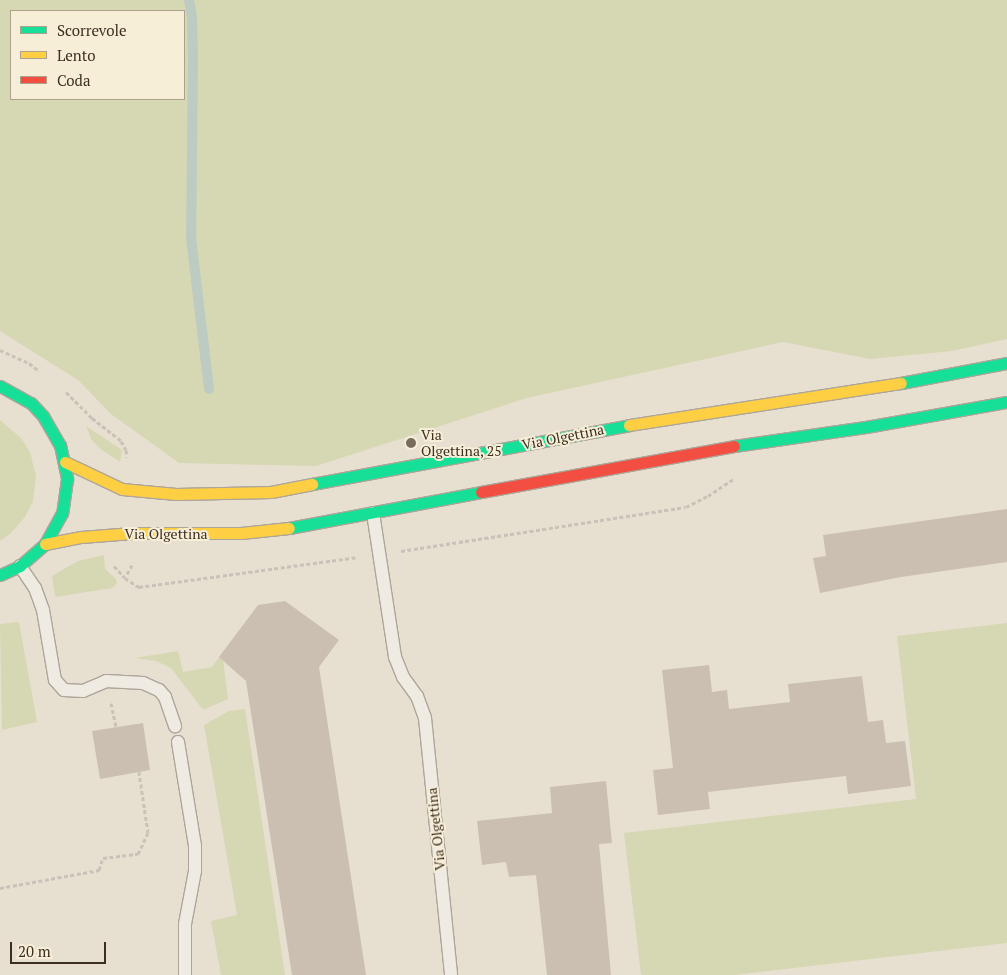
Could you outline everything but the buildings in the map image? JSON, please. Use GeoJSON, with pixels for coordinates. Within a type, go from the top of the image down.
{"type":"FeatureCollection","features":[{"type":"Feature","properties":{"kind":"street","name":"Via Olgettina"},"geometry":{"type":"LineString","coordinates":[[65,462],[122,489],[176,494],[271,492],[664,418],[873,388],[1007,363]]}},
{"type":"Feature","properties":{"kind":"street"},"geometry":{"type":"LineString","coordinates":[[0,386],[31,403],[53,430],[65,462],[66,496],[62,513],[45,544],[20,566],[0,575]]}},
{"type":"Feature","properties":{"kind":"street","name":"Via Olgettina"},"geometry":{"type":"LineString","coordinates":[[45,544],[81,537],[132,533],[241,533],[288,528],[686,453],[883,425],[1007,402]]}},
{"type":"Feature","properties":{"kind":"lane","name":"Via Olgettina"},"geometry":{"type":"LineString","coordinates":[[372,513],[395,656],[403,677],[417,696],[425,718],[451,975]]}},
{"type":"Feature","properties":{"kind":"lane"},"geometry":{"type":"LineString","coordinates":[[20,566],[38,595],[45,618],[55,680],[64,690],[83,691],[106,681],[143,683],[159,690],[165,697],[175,726]]}},
{"type":"Feature","properties":{"kind":"lane"},"geometry":{"type":"LineString","coordinates":[[178,742],[195,846],[194,871],[185,924],[185,975]]}},
{"type":"Feature","properties":{"kind":"path"},"geometry":{"type":"LineString","coordinates":[[112,564],[125,578],[139,587],[379,555],[686,507],[708,496],[740,474]]}},
{"type":"Feature","properties":{"kind":"path"},"geometry":{"type":"LineString","coordinates":[[128,574],[133,563]]}},
{"type":"Feature","properties":{"kind":"path"},"geometry":{"type":"LineString","coordinates":[[0,888],[99,870],[103,858],[138,854],[148,833],[139,772]]}},
{"type":"Feature","properties":{"kind":"green space"},"geometry":{"type":"Polygon","coordinates":[[[0,0],[1007,0],[1007,339],[952,351],[870,359],[783,342],[527,398],[316,466],[179,463],[111,414],[78,380],[0,331],[0,0]]]}},
{"type":"Feature","properties":{"kind":"green space"},"geometry":{"type":"Polygon","coordinates":[[[0,420],[21,438],[30,452],[36,476],[33,501],[25,517],[11,533],[0,541],[0,420]]]}},
{"type":"Feature","properties":{"kind":"green space"},"geometry":{"type":"Polygon","coordinates":[[[86,426],[122,450],[120,462],[99,448],[91,439],[86,426]]]}},
{"type":"Feature","properties":{"kind":"green space"},"geometry":{"type":"Polygon","coordinates":[[[104,555],[105,569],[116,579],[117,583],[112,588],[55,597],[52,576],[78,561],[104,555]]]}},
{"type":"Feature","properties":{"kind":"green space"},"geometry":{"type":"Polygon","coordinates":[[[19,622],[37,722],[2,730],[0,624],[19,622]]]}},
{"type":"Feature","properties":{"kind":"green space"},"geometry":{"type":"Polygon","coordinates":[[[1007,623],[1007,943],[734,975],[641,975],[624,833],[916,799],[897,636],[1007,623]]]}},
{"type":"Feature","properties":{"kind":"green space"},"geometry":{"type":"Polygon","coordinates":[[[178,651],[183,672],[212,667],[219,657],[223,660],[228,699],[203,710],[171,668],[156,661],[135,658],[178,651]]]}},
{"type":"Feature","properties":{"kind":"green space"},"geometry":{"type":"Polygon","coordinates":[[[245,709],[285,975],[221,975],[211,921],[237,915],[204,725],[229,711],[245,709]]]}},
{"type":"Feature","properties":{"kind":"waterway"},"geometry":{"type":"LineString","coordinates":[[189,0],[192,17],[193,57],[191,238],[209,389]]}},
{"type":"Feature","properties":{"kind":"traffic: fast"},"geometry":{"type":"LineString","coordinates":[[901,383],[1007,363]]}},
{"type":"Feature","properties":{"kind":"traffic: fast"},"geometry":{"type":"LineString","coordinates":[[0,386],[31,403],[43,416],[60,445],[67,479],[62,513],[45,544],[20,566],[0,575]]}},
{"type":"Feature","properties":{"kind":"traffic: fast"},"geometry":{"type":"LineString","coordinates":[[734,446],[866,427],[1007,402]]}},
{"type":"Feature","properties":{"kind":"traffic: fast"},"geometry":{"type":"LineString","coordinates":[[312,484],[629,425]]}},
{"type":"Feature","properties":{"kind":"traffic: fast"},"geometry":{"type":"LineString","coordinates":[[289,528],[481,492]]}},
{"type":"Feature","properties":{"kind":"traffic: slow"},"geometry":{"type":"LineString","coordinates":[[629,425],[901,383]]}},
{"type":"Feature","properties":{"kind":"traffic: slow"},"geometry":{"type":"LineString","coordinates":[[65,462],[122,489],[176,494],[271,492],[312,484]]}},
{"type":"Feature","properties":{"kind":"traffic: slow"},"geometry":{"type":"LineString","coordinates":[[45,544],[81,537],[132,533],[241,533],[289,528]]}},
{"type":"Feature","properties":{"kind":"traffic: jam"},"geometry":{"type":"LineString","coordinates":[[481,492],[734,446]]}},
{"type":"Feature","properties":{"kind":"place","name":"Via Olgettina, 25"},"geometry":{"type":"Point","coordinates":[411,443]}}]}
